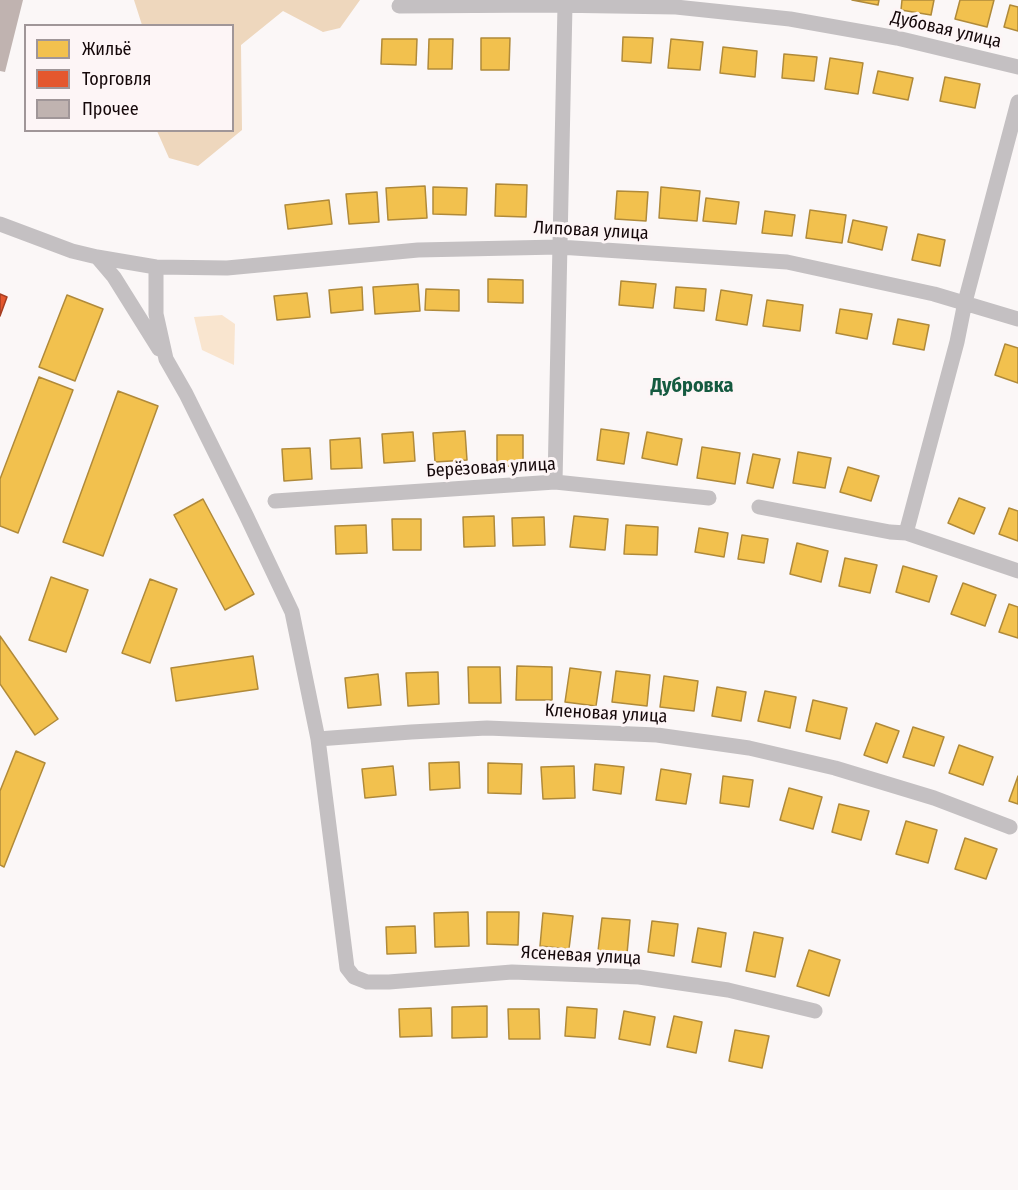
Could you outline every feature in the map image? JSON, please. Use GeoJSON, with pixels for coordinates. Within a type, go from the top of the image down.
{"type":"FeatureCollection","features":[{"type":"Feature","properties":{"kind":"street"},"geometry":{"type":"LineString","coordinates":[[555,482],[565,5]]}},
{"type":"Feature","properties":{"kind":"street","name":"Дубовая улица"},"geometry":{"type":"LineString","coordinates":[[399,6],[676,7],[790,19],[897,38],[1018,67]]}},
{"type":"Feature","properties":{"kind":"street"},"geometry":{"type":"LineString","coordinates":[[906,533],[1018,102]]}},
{"type":"Feature","properties":{"kind":"street","name":"Липовая улица"},"geometry":{"type":"LineString","coordinates":[[0,224],[72,251],[156,267],[227,268],[418,250],[559,247],[787,262],[934,294],[1018,319]]}},
{"type":"Feature","properties":{"kind":"street"},"geometry":{"type":"LineString","coordinates":[[97,257],[114,277],[186,394],[292,612],[318,740]]}},
{"type":"Feature","properties":{"kind":"street"},"geometry":{"type":"LineString","coordinates":[[156,267],[156,314],[166,359]]}},
{"type":"Feature","properties":{"kind":"street","name":"Берёзовая улица"},"geometry":{"type":"LineString","coordinates":[[275,501],[555,482],[709,498]]}},
{"type":"Feature","properties":{"kind":"street"},"geometry":{"type":"LineString","coordinates":[[759,507],[890,532],[906,533],[1018,571]]}},
{"type":"Feature","properties":{"kind":"street","name":"Кленовая улица"},"geometry":{"type":"LineString","coordinates":[[318,740],[487,728],[657,735],[749,748],[835,768],[934,798],[1010,827]]}},
{"type":"Feature","properties":{"kind":"street","name":"Ясеневая улица"},"geometry":{"type":"LineString","coordinates":[[318,740],[347,969],[354,977],[366,982],[512,972],[639,977],[728,990],[815,1011]]}},
{"type":"Feature","properties":{"kind":"shaded area"},"geometry":{"type":"Polygon","coordinates":[[[134,0],[360,0],[340,28],[323,32],[283,11],[241,45],[242,130],[198,166],[169,158],[157,132],[234,132],[234,24],[142,24],[134,0]]]}},
{"type":"Feature","properties":{"kind":"shaded area"},"geometry":{"type":"Polygon","coordinates":[[[222,315],[235,324],[234,365],[202,350],[194,317],[222,315]]]}},
{"type":"Feature","properties":{"kind":"building: Жильё"},"geometry":{"type":"Polygon","coordinates":[[[852,0],[879,0],[878,5],[852,0]]]}},
{"type":"Feature","properties":{"kind":"building: Жильё"},"geometry":{"type":"Polygon","coordinates":[[[902,0],[934,0],[931,15],[901,10],[902,0]]]}},
{"type":"Feature","properties":{"kind":"building: Жильё"},"geometry":{"type":"Polygon","coordinates":[[[960,0],[994,0],[987,27],[955,19],[960,0]]]}},
{"type":"Feature","properties":{"kind":"building: Жильё"},"geometry":{"type":"Polygon","coordinates":[[[1010,5],[1018,7],[1018,31],[1004,27],[1010,5]]]}},
{"type":"Feature","properties":{"kind":"building: Жильё"},"geometry":{"type":"Polygon","coordinates":[[[623,37],[653,38],[651,63],[622,61],[623,37]]]}},
{"type":"Feature","properties":{"kind":"building: Жильё"},"geometry":{"type":"Polygon","coordinates":[[[481,38],[510,38],[509,70],[481,70],[481,38]]]}},
{"type":"Feature","properties":{"kind":"building: Жильё"},"geometry":{"type":"Polygon","coordinates":[[[382,39],[417,39],[416,65],[381,64],[382,39]]]}},
{"type":"Feature","properties":{"kind":"building: Жильё"},"geometry":{"type":"Polygon","coordinates":[[[429,39],[453,39],[452,69],[428,69],[429,39]]]}},
{"type":"Feature","properties":{"kind":"building: Жильё"},"geometry":{"type":"Polygon","coordinates":[[[671,39],[703,42],[700,70],[668,68],[671,39]]]}},
{"type":"Feature","properties":{"kind":"building: Жильё"},"geometry":{"type":"Polygon","coordinates":[[[723,47],[757,51],[755,77],[720,73],[723,47]]]}},
{"type":"Feature","properties":{"kind":"building: Жильё"},"geometry":{"type":"Polygon","coordinates":[[[784,54],[817,57],[814,81],[782,78],[784,54]]]}},
{"type":"Feature","properties":{"kind":"building: Жильё"},"geometry":{"type":"Polygon","coordinates":[[[830,58],[863,63],[858,94],[825,89],[830,58]]]}},
{"type":"Feature","properties":{"kind":"building: Жильё"},"geometry":{"type":"Polygon","coordinates":[[[878,71],[913,78],[908,100],[873,93],[878,71]]]}},
{"type":"Feature","properties":{"kind":"building: Жильё"},"geometry":{"type":"Polygon","coordinates":[[[945,77],[980,84],[975,108],[940,101],[945,77]]]}},
{"type":"Feature","properties":{"kind":"building: Жильё"},"geometry":{"type":"Polygon","coordinates":[[[496,184],[527,185],[526,217],[495,216],[496,184]]]}},
{"type":"Feature","properties":{"kind":"building: Жильё"},"geometry":{"type":"Polygon","coordinates":[[[425,186],[427,218],[388,220],[386,188],[425,186]]]}},
{"type":"Feature","properties":{"kind":"building: Жильё"},"geometry":{"type":"Polygon","coordinates":[[[433,187],[467,188],[466,215],[433,214],[433,187]]]}},
{"type":"Feature","properties":{"kind":"building: Жильё"},"geometry":{"type":"Polygon","coordinates":[[[661,187],[700,191],[697,221],[659,218],[661,187]]]}},
{"type":"Feature","properties":{"kind":"building: Жильё"},"geometry":{"type":"Polygon","coordinates":[[[617,191],[648,192],[646,221],[615,219],[617,191]]]}},
{"type":"Feature","properties":{"kind":"building: Жильё"},"geometry":{"type":"Polygon","coordinates":[[[377,192],[379,222],[349,224],[346,194],[377,192]]]}},
{"type":"Feature","properties":{"kind":"building: Жильё"},"geometry":{"type":"Polygon","coordinates":[[[706,198],[739,202],[736,224],[703,221],[706,198]]]}},
{"type":"Feature","properties":{"kind":"building: Жильё"},"geometry":{"type":"Polygon","coordinates":[[[329,200],[332,224],[288,229],[285,205],[329,200]]]}},
{"type":"Feature","properties":{"kind":"building: Жильё"},"geometry":{"type":"Polygon","coordinates":[[[810,210],[846,215],[842,243],[806,238],[810,210]]]}},
{"type":"Feature","properties":{"kind":"building: Жильё"},"geometry":{"type":"Polygon","coordinates":[[[765,211],[795,215],[792,236],[762,233],[765,211]]]}},
{"type":"Feature","properties":{"kind":"building: Жильё"},"geometry":{"type":"Polygon","coordinates":[[[853,220],[887,227],[882,250],[848,242],[853,220]]]}},
{"type":"Feature","properties":{"kind":"building: Жильё"},"geometry":{"type":"Polygon","coordinates":[[[918,234],[945,240],[940,266],[912,260],[918,234]]]}},
{"type":"Feature","properties":{"kind":"building: Жильё"},"geometry":{"type":"Polygon","coordinates":[[[488,279],[523,280],[523,303],[488,302],[488,279]]]}},
{"type":"Feature","properties":{"kind":"building: Жильё"},"geometry":{"type":"Polygon","coordinates":[[[621,281],[656,284],[653,308],[619,305],[621,281]]]}},
{"type":"Feature","properties":{"kind":"building: Жильё"},"geometry":{"type":"Polygon","coordinates":[[[418,284],[420,311],[375,314],[373,287],[418,284]]]}},
{"type":"Feature","properties":{"kind":"building: Жильё"},"geometry":{"type":"Polygon","coordinates":[[[362,287],[363,310],[331,313],[329,290],[362,287]]]}},
{"type":"Feature","properties":{"kind":"building: Жильё"},"geometry":{"type":"Polygon","coordinates":[[[676,287],[706,289],[704,311],[674,308],[676,287]]]}},
{"type":"Feature","properties":{"kind":"building: Жильё"},"geometry":{"type":"Polygon","coordinates":[[[426,289],[459,290],[459,311],[425,310],[426,289]]]}},
{"type":"Feature","properties":{"kind":"building: Жильё"},"geometry":{"type":"Polygon","coordinates":[[[721,290],[752,295],[747,325],[716,320],[721,290]]]}},
{"type":"Feature","properties":{"kind":"building: Жильё"},"geometry":{"type":"Polygon","coordinates":[[[307,293],[310,317],[277,320],[274,296],[307,293]]]}},
{"type":"Feature","properties":{"kind":"building: Жильё"},"geometry":{"type":"Polygon","coordinates":[[[67,295],[103,309],[75,381],[39,367],[67,295]]]}},
{"type":"Feature","properties":{"kind":"building: Жильё"},"geometry":{"type":"Polygon","coordinates":[[[767,300],[803,305],[800,331],[763,326],[767,300]]]}},
{"type":"Feature","properties":{"kind":"building: Жильё"},"geometry":{"type":"Polygon","coordinates":[[[840,309],[872,314],[867,339],[836,333],[840,309]]]}},
{"type":"Feature","properties":{"kind":"building: Жильё"},"geometry":{"type":"Polygon","coordinates":[[[898,319],[929,325],[924,350],[893,344],[898,319]]]}},
{"type":"Feature","properties":{"kind":"building: Жильё"},"geometry":{"type":"Polygon","coordinates":[[[1005,344],[1018,348],[1018,383],[995,375],[1005,344]]]}},
{"type":"Feature","properties":{"kind":"building: Жильё"},"geometry":{"type":"Polygon","coordinates":[[[39,377],[73,390],[18,533],[0,526],[0,479],[39,377]]]}},
{"type":"Feature","properties":{"kind":"building: Жильё"},"geometry":{"type":"Polygon","coordinates":[[[118,391],[158,406],[103,556],[63,542],[118,391]]]}},
{"type":"Feature","properties":{"kind":"building: Жильё"},"geometry":{"type":"Polygon","coordinates":[[[601,429],[629,433],[624,464],[597,460],[601,429]]]}},
{"type":"Feature","properties":{"kind":"building: Жильё"},"geometry":{"type":"Polygon","coordinates":[[[465,431],[467,460],[435,462],[433,433],[465,431]]]}},
{"type":"Feature","properties":{"kind":"building: Жильё"},"geometry":{"type":"Polygon","coordinates":[[[413,432],[415,461],[384,463],[382,434],[413,432]]]}},
{"type":"Feature","properties":{"kind":"building: Жильё"},"geometry":{"type":"Polygon","coordinates":[[[647,432],[682,439],[677,465],[642,458],[647,432]]]}},
{"type":"Feature","properties":{"kind":"building: Жильё"},"geometry":{"type":"Polygon","coordinates":[[[497,435],[523,435],[523,466],[497,466],[497,435]]]}},
{"type":"Feature","properties":{"kind":"building: Жильё"},"geometry":{"type":"Polygon","coordinates":[[[360,438],[362,468],[331,469],[330,440],[360,438]]]}},
{"type":"Feature","properties":{"kind":"building: Жильё"},"geometry":{"type":"Polygon","coordinates":[[[702,447],[740,453],[735,484],[697,478],[702,447]]]}},
{"type":"Feature","properties":{"kind":"building: Жильё"},"geometry":{"type":"Polygon","coordinates":[[[310,448],[312,479],[284,481],[282,449],[310,448]]]}},
{"type":"Feature","properties":{"kind":"building: Жильё"},"geometry":{"type":"Polygon","coordinates":[[[798,452],[831,458],[825,488],[793,483],[798,452]]]}},
{"type":"Feature","properties":{"kind":"building: Жильё"},"geometry":{"type":"Polygon","coordinates":[[[753,454],[780,459],[773,488],[747,483],[753,454]]]}},
{"type":"Feature","properties":{"kind":"building: Жильё"},"geometry":{"type":"Polygon","coordinates":[[[848,467],[879,476],[871,501],[840,492],[848,467]]]}},
{"type":"Feature","properties":{"kind":"building: Жильё"},"geometry":{"type":"Polygon","coordinates":[[[959,498],[985,508],[974,534],[948,523],[959,498]]]}},
{"type":"Feature","properties":{"kind":"building: Жильё"},"geometry":{"type":"Polygon","coordinates":[[[203,499],[254,594],[225,610],[174,515],[203,499]]]}},
{"type":"Feature","properties":{"kind":"building: Жильё"},"geometry":{"type":"Polygon","coordinates":[[[1009,508],[1018,511],[1018,541],[999,534],[1009,508]]]}},
{"type":"Feature","properties":{"kind":"building: Жильё"},"geometry":{"type":"Polygon","coordinates":[[[494,516],[495,546],[464,547],[463,517],[494,516]]]}},
{"type":"Feature","properties":{"kind":"building: Жильё"},"geometry":{"type":"Polygon","coordinates":[[[574,516],[608,519],[605,550],[570,547],[574,516]]]}},
{"type":"Feature","properties":{"kind":"building: Жильё"},"geometry":{"type":"Polygon","coordinates":[[[544,517],[545,545],[513,546],[512,518],[544,517]]]}},
{"type":"Feature","properties":{"kind":"building: Жильё"},"geometry":{"type":"Polygon","coordinates":[[[392,519],[421,519],[421,550],[393,550],[392,519]]]}},
{"type":"Feature","properties":{"kind":"building: Жильё"},"geometry":{"type":"Polygon","coordinates":[[[366,525],[367,553],[336,554],[335,526],[366,525]]]}},
{"type":"Feature","properties":{"kind":"building: Жильё"},"geometry":{"type":"Polygon","coordinates":[[[626,525],[658,527],[657,555],[624,554],[626,525]]]}},
{"type":"Feature","properties":{"kind":"building: Жильё"},"geometry":{"type":"Polygon","coordinates":[[[699,528],[728,533],[724,557],[695,552],[699,528]]]}},
{"type":"Feature","properties":{"kind":"building: Жильё"},"geometry":{"type":"Polygon","coordinates":[[[742,535],[768,539],[764,563],[738,559],[742,535]]]}},
{"type":"Feature","properties":{"kind":"building: Жильё"},"geometry":{"type":"Polygon","coordinates":[[[797,543],[828,551],[821,582],[790,574],[797,543]]]}},
{"type":"Feature","properties":{"kind":"building: Жильё"},"geometry":{"type":"Polygon","coordinates":[[[845,558],[877,565],[870,593],[839,586],[845,558]]]}},
{"type":"Feature","properties":{"kind":"building: Жильё"},"geometry":{"type":"Polygon","coordinates":[[[903,566],[937,576],[929,602],[896,592],[903,566]]]}},
{"type":"Feature","properties":{"kind":"building: Жильё"},"geometry":{"type":"Polygon","coordinates":[[[51,577],[88,590],[66,652],[29,640],[51,577]]]}},
{"type":"Feature","properties":{"kind":"building: Жильё"},"geometry":{"type":"Polygon","coordinates":[[[150,579],[177,589],[150,663],[122,653],[150,579]]]}},
{"type":"Feature","properties":{"kind":"building: Жильё"},"geometry":{"type":"Polygon","coordinates":[[[963,583],[996,595],[985,626],[951,614],[963,583]]]}},
{"type":"Feature","properties":{"kind":"building: Жильё"},"geometry":{"type":"Polygon","coordinates":[[[1009,604],[1018,607],[1018,638],[999,632],[1009,604]]]}},
{"type":"Feature","properties":{"kind":"building: Жильё"},"geometry":{"type":"Polygon","coordinates":[[[0,636],[58,719],[35,735],[0,684],[0,636]]]}},
{"type":"Feature","properties":{"kind":"building: Жильё"},"geometry":{"type":"Polygon","coordinates":[[[253,656],[258,689],[176,701],[171,668],[253,656]]]}},
{"type":"Feature","properties":{"kind":"building: Жильё"},"geometry":{"type":"Polygon","coordinates":[[[517,666],[552,667],[552,700],[516,700],[517,666]]]}},
{"type":"Feature","properties":{"kind":"building: Жильё"},"geometry":{"type":"Polygon","coordinates":[[[468,667],[500,667],[501,703],[469,703],[468,667]]]}},
{"type":"Feature","properties":{"kind":"building: Жильё"},"geometry":{"type":"Polygon","coordinates":[[[570,668],[601,672],[596,706],[565,702],[570,668]]]}},
{"type":"Feature","properties":{"kind":"building: Жильё"},"geometry":{"type":"Polygon","coordinates":[[[616,671],[650,675],[647,706],[612,702],[616,671]]]}},
{"type":"Feature","properties":{"kind":"building: Жильё"},"geometry":{"type":"Polygon","coordinates":[[[438,672],[439,704],[408,706],[406,673],[438,672]]]}},
{"type":"Feature","properties":{"kind":"building: Жильё"},"geometry":{"type":"Polygon","coordinates":[[[378,674],[381,705],[348,708],[345,678],[378,674]]]}},
{"type":"Feature","properties":{"kind":"building: Жильё"},"geometry":{"type":"Polygon","coordinates":[[[664,676],[698,681],[694,711],[660,707],[664,676]]]}},
{"type":"Feature","properties":{"kind":"building: Жильё"},"geometry":{"type":"Polygon","coordinates":[[[717,687],[746,692],[741,721],[712,716],[717,687]]]}},
{"type":"Feature","properties":{"kind":"building: Жильё"},"geometry":{"type":"Polygon","coordinates":[[[765,691],[796,697],[790,728],[758,721],[765,691]]]}},
{"type":"Feature","properties":{"kind":"building: Жильё"},"geometry":{"type":"Polygon","coordinates":[[[813,700],[847,708],[840,739],[806,731],[813,700]]]}},
{"type":"Feature","properties":{"kind":"building: Жильё"},"geometry":{"type":"Polygon","coordinates":[[[876,723],[899,731],[887,763],[864,755],[876,723]]]}},
{"type":"Feature","properties":{"kind":"building: Жильё"},"geometry":{"type":"Polygon","coordinates":[[[913,727],[944,737],[934,766],[903,757],[913,727]]]}},
{"type":"Feature","properties":{"kind":"building: Жильё"},"geometry":{"type":"Polygon","coordinates":[[[959,745],[993,757],[983,785],[949,773],[959,745]]]}},
{"type":"Feature","properties":{"kind":"building: Жильё"},"geometry":{"type":"Polygon","coordinates":[[[16,751],[45,763],[4,867],[0,865],[0,791],[16,751]]]}},
{"type":"Feature","properties":{"kind":"building: Жильё"},"geometry":{"type":"Polygon","coordinates":[[[459,762],[460,788],[430,790],[429,763],[459,762]]]}},
{"type":"Feature","properties":{"kind":"building: Жильё"},"geometry":{"type":"Polygon","coordinates":[[[488,763],[522,764],[521,794],[488,793],[488,763]]]}},
{"type":"Feature","properties":{"kind":"building: Жильё"},"geometry":{"type":"Polygon","coordinates":[[[595,764],[624,767],[621,794],[593,790],[595,764]]]}},
{"type":"Feature","properties":{"kind":"building: Жильё"},"geometry":{"type":"Polygon","coordinates":[[[393,766],[396,795],[365,798],[362,769],[393,766]]]}},
{"type":"Feature","properties":{"kind":"building: Жильё"},"geometry":{"type":"Polygon","coordinates":[[[574,766],[575,798],[543,799],[541,767],[574,766]]]}},
{"type":"Feature","properties":{"kind":"building: Жильё"},"geometry":{"type":"Polygon","coordinates":[[[661,769],[691,774],[686,804],[656,800],[661,769]]]}},
{"type":"Feature","properties":{"kind":"building: Жильё"},"geometry":{"type":"Polygon","coordinates":[[[723,776],[753,780],[749,807],[720,803],[723,776]]]}},
{"type":"Feature","properties":{"kind":"building: Жильё"},"geometry":{"type":"Polygon","coordinates":[[[1018,776],[1018,804],[1009,801],[1018,776]]]}},
{"type":"Feature","properties":{"kind":"building: Жильё"},"geometry":{"type":"Polygon","coordinates":[[[789,788],[822,797],[813,829],[780,820],[789,788]]]}},
{"type":"Feature","properties":{"kind":"building: Жильё"},"geometry":{"type":"Polygon","coordinates":[[[839,804],[869,811],[861,840],[832,832],[839,804]]]}},
{"type":"Feature","properties":{"kind":"building: Жильё"},"geometry":{"type":"Polygon","coordinates":[[[906,821],[937,830],[928,863],[896,854],[906,821]]]}},
{"type":"Feature","properties":{"kind":"building: Жильё"},"geometry":{"type":"Polygon","coordinates":[[[965,838],[997,849],[986,879],[955,869],[965,838]]]}},
{"type":"Feature","properties":{"kind":"building: Жильё"},"geometry":{"type":"Polygon","coordinates":[[[468,912],[469,946],[435,947],[434,913],[468,912]]]}},
{"type":"Feature","properties":{"kind":"building: Жильё"},"geometry":{"type":"Polygon","coordinates":[[[487,912],[519,912],[518,945],[487,944],[487,912]]]}},
{"type":"Feature","properties":{"kind":"building: Жильё"},"geometry":{"type":"Polygon","coordinates":[[[543,913],[573,916],[569,949],[540,946],[543,913]]]}},
{"type":"Feature","properties":{"kind":"building: Жильё"},"geometry":{"type":"Polygon","coordinates":[[[602,918],[630,920],[627,954],[598,951],[602,918]]]}},
{"type":"Feature","properties":{"kind":"building: Жильё"},"geometry":{"type":"Polygon","coordinates":[[[652,921],[678,924],[674,956],[648,952],[652,921]]]}},
{"type":"Feature","properties":{"kind":"building: Жильё"},"geometry":{"type":"Polygon","coordinates":[[[415,926],[416,953],[387,954],[386,927],[415,926]]]}},
{"type":"Feature","properties":{"kind":"building: Жильё"},"geometry":{"type":"Polygon","coordinates":[[[698,928],[726,933],[721,967],[692,962],[698,928]]]}},
{"type":"Feature","properties":{"kind":"building: Жильё"},"geometry":{"type":"Polygon","coordinates":[[[754,932],[783,938],[775,977],[746,971],[754,932]]]}},
{"type":"Feature","properties":{"kind":"building: Жильё"},"geometry":{"type":"Polygon","coordinates":[[[809,950],[840,960],[829,996],[797,986],[809,950]]]}},
{"type":"Feature","properties":{"kind":"building: Жильё"},"geometry":{"type":"Polygon","coordinates":[[[487,1006],[487,1037],[452,1038],[452,1007],[487,1006]]]}},
{"type":"Feature","properties":{"kind":"building: Жильё"},"geometry":{"type":"Polygon","coordinates":[[[567,1007],[597,1009],[595,1038],[565,1036],[567,1007]]]}},
{"type":"Feature","properties":{"kind":"building: Жильё"},"geometry":{"type":"Polygon","coordinates":[[[431,1008],[432,1036],[400,1037],[399,1009],[431,1008]]]}},
{"type":"Feature","properties":{"kind":"building: Жильё"},"geometry":{"type":"Polygon","coordinates":[[[508,1009],[539,1009],[540,1039],[509,1039],[508,1009]]]}},
{"type":"Feature","properties":{"kind":"building: Жильё"},"geometry":{"type":"Polygon","coordinates":[[[624,1011],[655,1017],[650,1045],[619,1039],[624,1011]]]}},
{"type":"Feature","properties":{"kind":"building: Жильё"},"geometry":{"type":"Polygon","coordinates":[[[674,1016],[702,1022],[696,1053],[667,1047],[674,1016]]]}},
{"type":"Feature","properties":{"kind":"building: Жильё"},"geometry":{"type":"Polygon","coordinates":[[[735,1030],[769,1036],[762,1068],[729,1061],[735,1030]]]}},
{"type":"Feature","properties":{"kind":"building: Торговля"},"geometry":{"type":"Polygon","coordinates":[[[0,294],[7,297],[0,316],[0,294]]]}},
{"type":"Feature","properties":{"kind":"building: Прочее"},"geometry":{"type":"Polygon","coordinates":[[[0,0],[23,0],[5,72],[0,71],[0,0]]]}},
{"type":"Feature","properties":{"kind":"district","name":"Дубровка"},"geometry":{"type":"Point","coordinates":[692,386]}}]}
